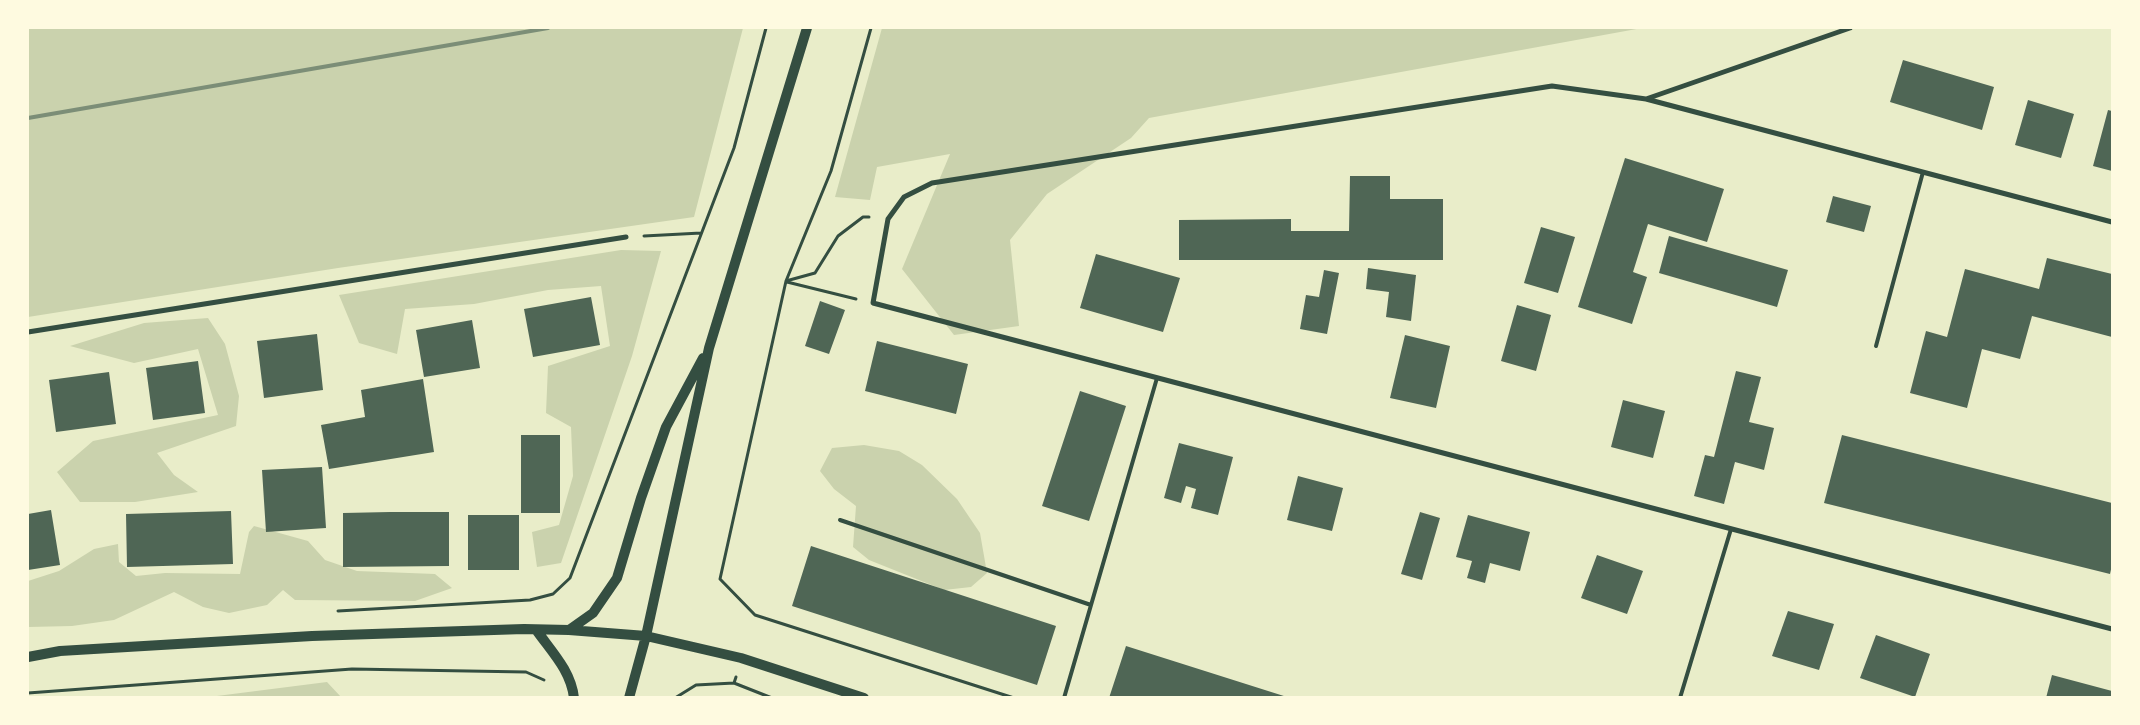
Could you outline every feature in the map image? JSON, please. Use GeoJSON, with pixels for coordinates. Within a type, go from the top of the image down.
{"type":"FeatureCollection","features":[{"type":"Feature","properties":{"kind":"main road"},"geometry":{"type":"LineString","coordinates":[[629,698],[646,636],[709,348],[807,28]]}},
{"type":"Feature","properties":{"kind":"main road"},"geometry":{"type":"LineString","coordinates":[[569,630],[593,613],[617,578],[641,498],[666,427],[709,348]]}},
{"type":"Feature","properties":{"kind":"main road"},"geometry":{"type":"LineString","coordinates":[[28,658],[60,651],[312,636],[524,629],[537,631],[569,630],[646,636],[741,658],[864,698]]}},
{"type":"Feature","properties":{"kind":"main road"},"geometry":{"type":"LineString","coordinates":[[537,631],[563,666],[573,688],[574,698]]}},
{"type":"Feature","properties":{"kind":"street"},"geometry":{"type":"LineString","coordinates":[[1646,99],[1850,28]]}},
{"type":"Feature","properties":{"kind":"street"},"geometry":{"type":"LineString","coordinates":[[2112,222],[1646,99],[1552,86],[932,183],[904,197],[888,219],[873,303],[2112,629]]}},
{"type":"Feature","properties":{"kind":"street"},"geometry":{"type":"LineString","coordinates":[[28,332],[626,237]]}},
{"type":"Feature","properties":{"kind":"lane"},"geometry":{"type":"LineString","coordinates":[[1876,346],[1923,172]]}},
{"type":"Feature","properties":{"kind":"lane"},"geometry":{"type":"LineString","coordinates":[[1064,698],[1157,378]]}},
{"type":"Feature","properties":{"kind":"lane"},"geometry":{"type":"LineString","coordinates":[[840,520],[1091,604]]}},
{"type":"Feature","properties":{"kind":"lane"},"geometry":{"type":"LineString","coordinates":[[1680,698],[1731,529]]}},
{"type":"Feature","properties":{"kind":"path"},"geometry":{"type":"LineString","coordinates":[[334,611],[530,600],[553,594],[570,578],[734,148],[766,28]]}},
{"type":"Feature","properties":{"kind":"path"},"geometry":{"type":"LineString","coordinates":[[871,28],[831,170],[786,281],[720,579],[755,615],[1014,698]]}},
{"type":"Feature","properties":{"kind":"path"},"geometry":{"type":"LineString","coordinates":[[786,281],[815,273],[838,236],[864,217],[888,219]]}},
{"type":"Feature","properties":{"kind":"path"},"geometry":{"type":"LineString","coordinates":[[626,237],[701,233]]}},
{"type":"Feature","properties":{"kind":"path"},"geometry":{"type":"LineString","coordinates":[[786,281],[873,303]]}},
{"type":"Feature","properties":{"kind":"path"},"geometry":{"type":"LineString","coordinates":[[28,693],[352,669],[526,672]]}},
{"type":"Feature","properties":{"kind":"path"},"geometry":{"type":"LineString","coordinates":[[734,683],[736,674]]}},
{"type":"Feature","properties":{"kind":"path"},"geometry":{"type":"LineString","coordinates":[[675,698],[696,685],[734,683],[772,698]]}},
{"type":"Feature","properties":{"kind":"green space"},"geometry":{"type":"Polygon","coordinates":[[[28,28],[743,28],[694,217],[338,268],[28,317],[28,28]]]}},
{"type":"Feature","properties":{"kind":"green space"},"geometry":{"type":"Polygon","coordinates":[[[882,28],[1642,28],[1149,118],[1131,138],[1047,194],[1010,240],[1019,326],[954,335],[902,269],[950,154],[877,167],[870,200],[835,197],[882,28]]]}},
{"type":"Feature","properties":{"kind":"green space"},"geometry":{"type":"Polygon","coordinates":[[[621,250],[661,251],[632,356],[561,563],[537,567],[532,532],[559,525],[573,476],[571,427],[546,413],[548,366],[610,346],[601,286],[548,290],[474,304],[405,309],[397,354],[359,343],[339,295],[621,250]]]}},
{"type":"Feature","properties":{"kind":"green space"},"geometry":{"type":"Polygon","coordinates":[[[208,318],[225,344],[239,396],[236,426],[157,453],[174,475],[198,492],[135,502],[80,502],[57,472],[93,441],[218,415],[198,349],[134,363],[70,346],[144,323],[208,318]]]}},
{"type":"Feature","properties":{"kind":"green space"},"geometry":{"type":"Polygon","coordinates":[[[864,445],[899,451],[922,465],[957,499],[980,533],[987,573],[971,587],[944,590],[869,560],[853,547],[856,506],[834,489],[820,471],[832,448],[864,445]]]}},
{"type":"Feature","properties":{"kind":"green space"},"geometry":{"type":"Polygon","coordinates":[[[254,526],[308,541],[325,560],[357,571],[435,574],[452,588],[415,601],[295,600],[283,590],[267,605],[229,613],[203,607],[174,592],[114,620],[72,626],[28,627],[28,581],[59,571],[94,549],[118,544],[119,562],[136,576],[165,573],[240,574],[249,532],[254,526]]]}},
{"type":"Feature","properties":{"kind":"green space"},"geometry":{"type":"Polygon","coordinates":[[[327,682],[341,697],[209,697],[327,682]]]}},
{"type":"Feature","properties":{"kind":"building"},"geometry":{"type":"Polygon","coordinates":[[[1903,60],[1994,87],[1982,130],[1890,102],[1903,60]]]}},
{"type":"Feature","properties":{"kind":"building"},"geometry":{"type":"Polygon","coordinates":[[[2028,100],[2074,114],[2061,158],[2015,145],[2028,100]]]}},
{"type":"Feature","properties":{"kind":"building"},"geometry":{"type":"Polygon","coordinates":[[[2108,110],[2112,111],[2112,171],[2093,166],[2108,110]]]}},
{"type":"Feature","properties":{"kind":"building"},"geometry":{"type":"Polygon","coordinates":[[[1625,158],[1724,189],[1707,242],[1648,224],[1633,272],[1647,277],[1632,324],[1578,307],[1625,158]]]}},
{"type":"Feature","properties":{"kind":"building"},"geometry":{"type":"Polygon","coordinates":[[[1350,176],[1390,176],[1390,199],[1443,199],[1443,260],[1179,260],[1179,220],[1291,219],[1291,231],[1349,231],[1350,176]]]}},
{"type":"Feature","properties":{"kind":"building"},"geometry":{"type":"Polygon","coordinates":[[[1833,196],[1871,206],[1864,232],[1826,222],[1833,196]]]}},
{"type":"Feature","properties":{"kind":"building"},"geometry":{"type":"Polygon","coordinates":[[[1541,227],[1575,237],[1558,293],[1524,283],[1541,227]]]}},
{"type":"Feature","properties":{"kind":"building"},"geometry":{"type":"Polygon","coordinates":[[[1669,236],[1788,270],[1777,307],[1659,273],[1669,236]]]}},
{"type":"Feature","properties":{"kind":"building"},"geometry":{"type":"Polygon","coordinates":[[[1096,254],[1180,278],[1163,332],[1080,308],[1096,254]]]}},
{"type":"Feature","properties":{"kind":"building"},"geometry":{"type":"Polygon","coordinates":[[[2047,258],[2112,274],[2112,337],[2032,316],[2020,359],[1982,349],[1967,408],[1910,393],[1926,331],[1947,337],[1965,269],[2039,289],[2047,258]]]}},
{"type":"Feature","properties":{"kind":"building"},"geometry":{"type":"Polygon","coordinates":[[[1368,268],[1416,275],[1411,321],[1386,317],[1389,292],[1366,289],[1368,268]]]}},
{"type":"Feature","properties":{"kind":"building"},"geometry":{"type":"Polygon","coordinates":[[[1324,270],[1339,273],[1327,334],[1300,329],[1306,295],[1319,297],[1324,270]]]}},
{"type":"Feature","properties":{"kind":"building"},"geometry":{"type":"Polygon","coordinates":[[[591,297],[600,345],[533,357],[524,309],[591,297]]]}},
{"type":"Feature","properties":{"kind":"building"},"geometry":{"type":"Polygon","coordinates":[[[820,301],[845,310],[829,354],[805,346],[820,301]]]}},
{"type":"Feature","properties":{"kind":"building"},"geometry":{"type":"Polygon","coordinates":[[[1517,305],[1551,315],[1536,371],[1501,361],[1517,305]]]}},
{"type":"Feature","properties":{"kind":"building"},"geometry":{"type":"Polygon","coordinates":[[[472,320],[480,368],[424,377],[416,330],[472,320]]]}},
{"type":"Feature","properties":{"kind":"building"},"geometry":{"type":"Polygon","coordinates":[[[317,334],[323,390],[264,398],[257,341],[317,334]]]}},
{"type":"Feature","properties":{"kind":"building"},"geometry":{"type":"Polygon","coordinates":[[[1405,335],[1450,346],[1436,408],[1390,398],[1405,335]]]}},
{"type":"Feature","properties":{"kind":"building"},"geometry":{"type":"Polygon","coordinates":[[[877,341],[968,364],[956,414],[865,391],[877,341]]]}},
{"type":"Feature","properties":{"kind":"building"},"geometry":{"type":"Polygon","coordinates":[[[198,361],[205,413],[153,420],[146,368],[198,361]]]}},
{"type":"Feature","properties":{"kind":"building"},"geometry":{"type":"Polygon","coordinates":[[[1736,371],[1761,377],[1749,422],[1774,428],[1764,470],[1735,462],[1724,504],[1694,496],[1705,455],[1714,457],[1736,371]]]}},
{"type":"Feature","properties":{"kind":"building"},"geometry":{"type":"Polygon","coordinates":[[[109,372],[116,424],[56,432],[49,380],[109,372]]]}},
{"type":"Feature","properties":{"kind":"building"},"geometry":{"type":"Polygon","coordinates":[[[423,379],[434,452],[329,469],[321,425],[365,417],[361,390],[423,379]]]}},
{"type":"Feature","properties":{"kind":"building"},"geometry":{"type":"Polygon","coordinates":[[[1080,391],[1126,406],[1089,521],[1042,506],[1080,391]]]}},
{"type":"Feature","properties":{"kind":"building"},"geometry":{"type":"Polygon","coordinates":[[[1623,400],[1665,411],[1653,458],[1611,447],[1623,400]]]}},
{"type":"Feature","properties":{"kind":"building"},"geometry":{"type":"Polygon","coordinates":[[[521,435],[560,435],[560,513],[521,513],[521,435]]]}},
{"type":"Feature","properties":{"kind":"building"},"geometry":{"type":"Polygon","coordinates":[[[1842,435],[2112,503],[2112,565],[2110,574],[1824,503],[1842,435]]]}},
{"type":"Feature","properties":{"kind":"building"},"geometry":{"type":"Polygon","coordinates":[[[1179,443],[1233,457],[1218,515],[1191,508],[1196,489],[1186,486],[1181,503],[1164,498],[1179,443]]]}},
{"type":"Feature","properties":{"kind":"building"},"geometry":{"type":"Polygon","coordinates":[[[322,467],[326,528],[266,532],[262,470],[322,467]]]}},
{"type":"Feature","properties":{"kind":"building"},"geometry":{"type":"Polygon","coordinates":[[[1298,476],[1343,488],[1332,531],[1287,520],[1298,476]]]}},
{"type":"Feature","properties":{"kind":"building"},"geometry":{"type":"Polygon","coordinates":[[[51,510],[60,565],[28,570],[28,514],[51,510]]]}},
{"type":"Feature","properties":{"kind":"building"},"geometry":{"type":"Polygon","coordinates":[[[231,511],[233,564],[127,567],[126,514],[231,511]]]}},
{"type":"Feature","properties":{"kind":"building"},"geometry":{"type":"Polygon","coordinates":[[[449,512],[449,566],[343,567],[343,513],[449,512]]]}},
{"type":"Feature","properties":{"kind":"building"},"geometry":{"type":"Polygon","coordinates":[[[1420,512],[1440,518],[1422,580],[1401,574],[1420,512]]]}},
{"type":"Feature","properties":{"kind":"building"},"geometry":{"type":"Polygon","coordinates":[[[468,515],[519,515],[519,570],[468,570],[468,515]]]}},
{"type":"Feature","properties":{"kind":"building"},"geometry":{"type":"Polygon","coordinates":[[[1468,515],[1530,532],[1520,571],[1490,563],[1485,583],[1467,578],[1472,561],[1456,557],[1468,515]]]}},
{"type":"Feature","properties":{"kind":"building"},"geometry":{"type":"Polygon","coordinates":[[[811,546],[1056,626],[1037,685],[792,606],[811,546]]]}},
{"type":"Feature","properties":{"kind":"building"},"geometry":{"type":"Polygon","coordinates":[[[1597,555],[1643,571],[1627,614],[1581,598],[1597,555]]]}},
{"type":"Feature","properties":{"kind":"building"},"geometry":{"type":"Polygon","coordinates":[[[1788,611],[1834,624],[1819,670],[1772,656],[1788,611]]]}},
{"type":"Feature","properties":{"kind":"building"},"geometry":{"type":"Polygon","coordinates":[[[1876,635],[1930,654],[1915,697],[1860,678],[1876,635]]]}},
{"type":"Feature","properties":{"kind":"building"},"geometry":{"type":"Polygon","coordinates":[[[1126,646],[1287,697],[1109,698],[1126,646]]]}},
{"type":"Feature","properties":{"kind":"building"},"geometry":{"type":"Polygon","coordinates":[[[2052,675],[2112,691],[2112,698],[2046,698],[2052,675]]]}},
{"type":"Feature","properties":{"kind":"railway"},"geometry":{"type":"LineString","coordinates":[[28,118],[548,28]]}}]}
